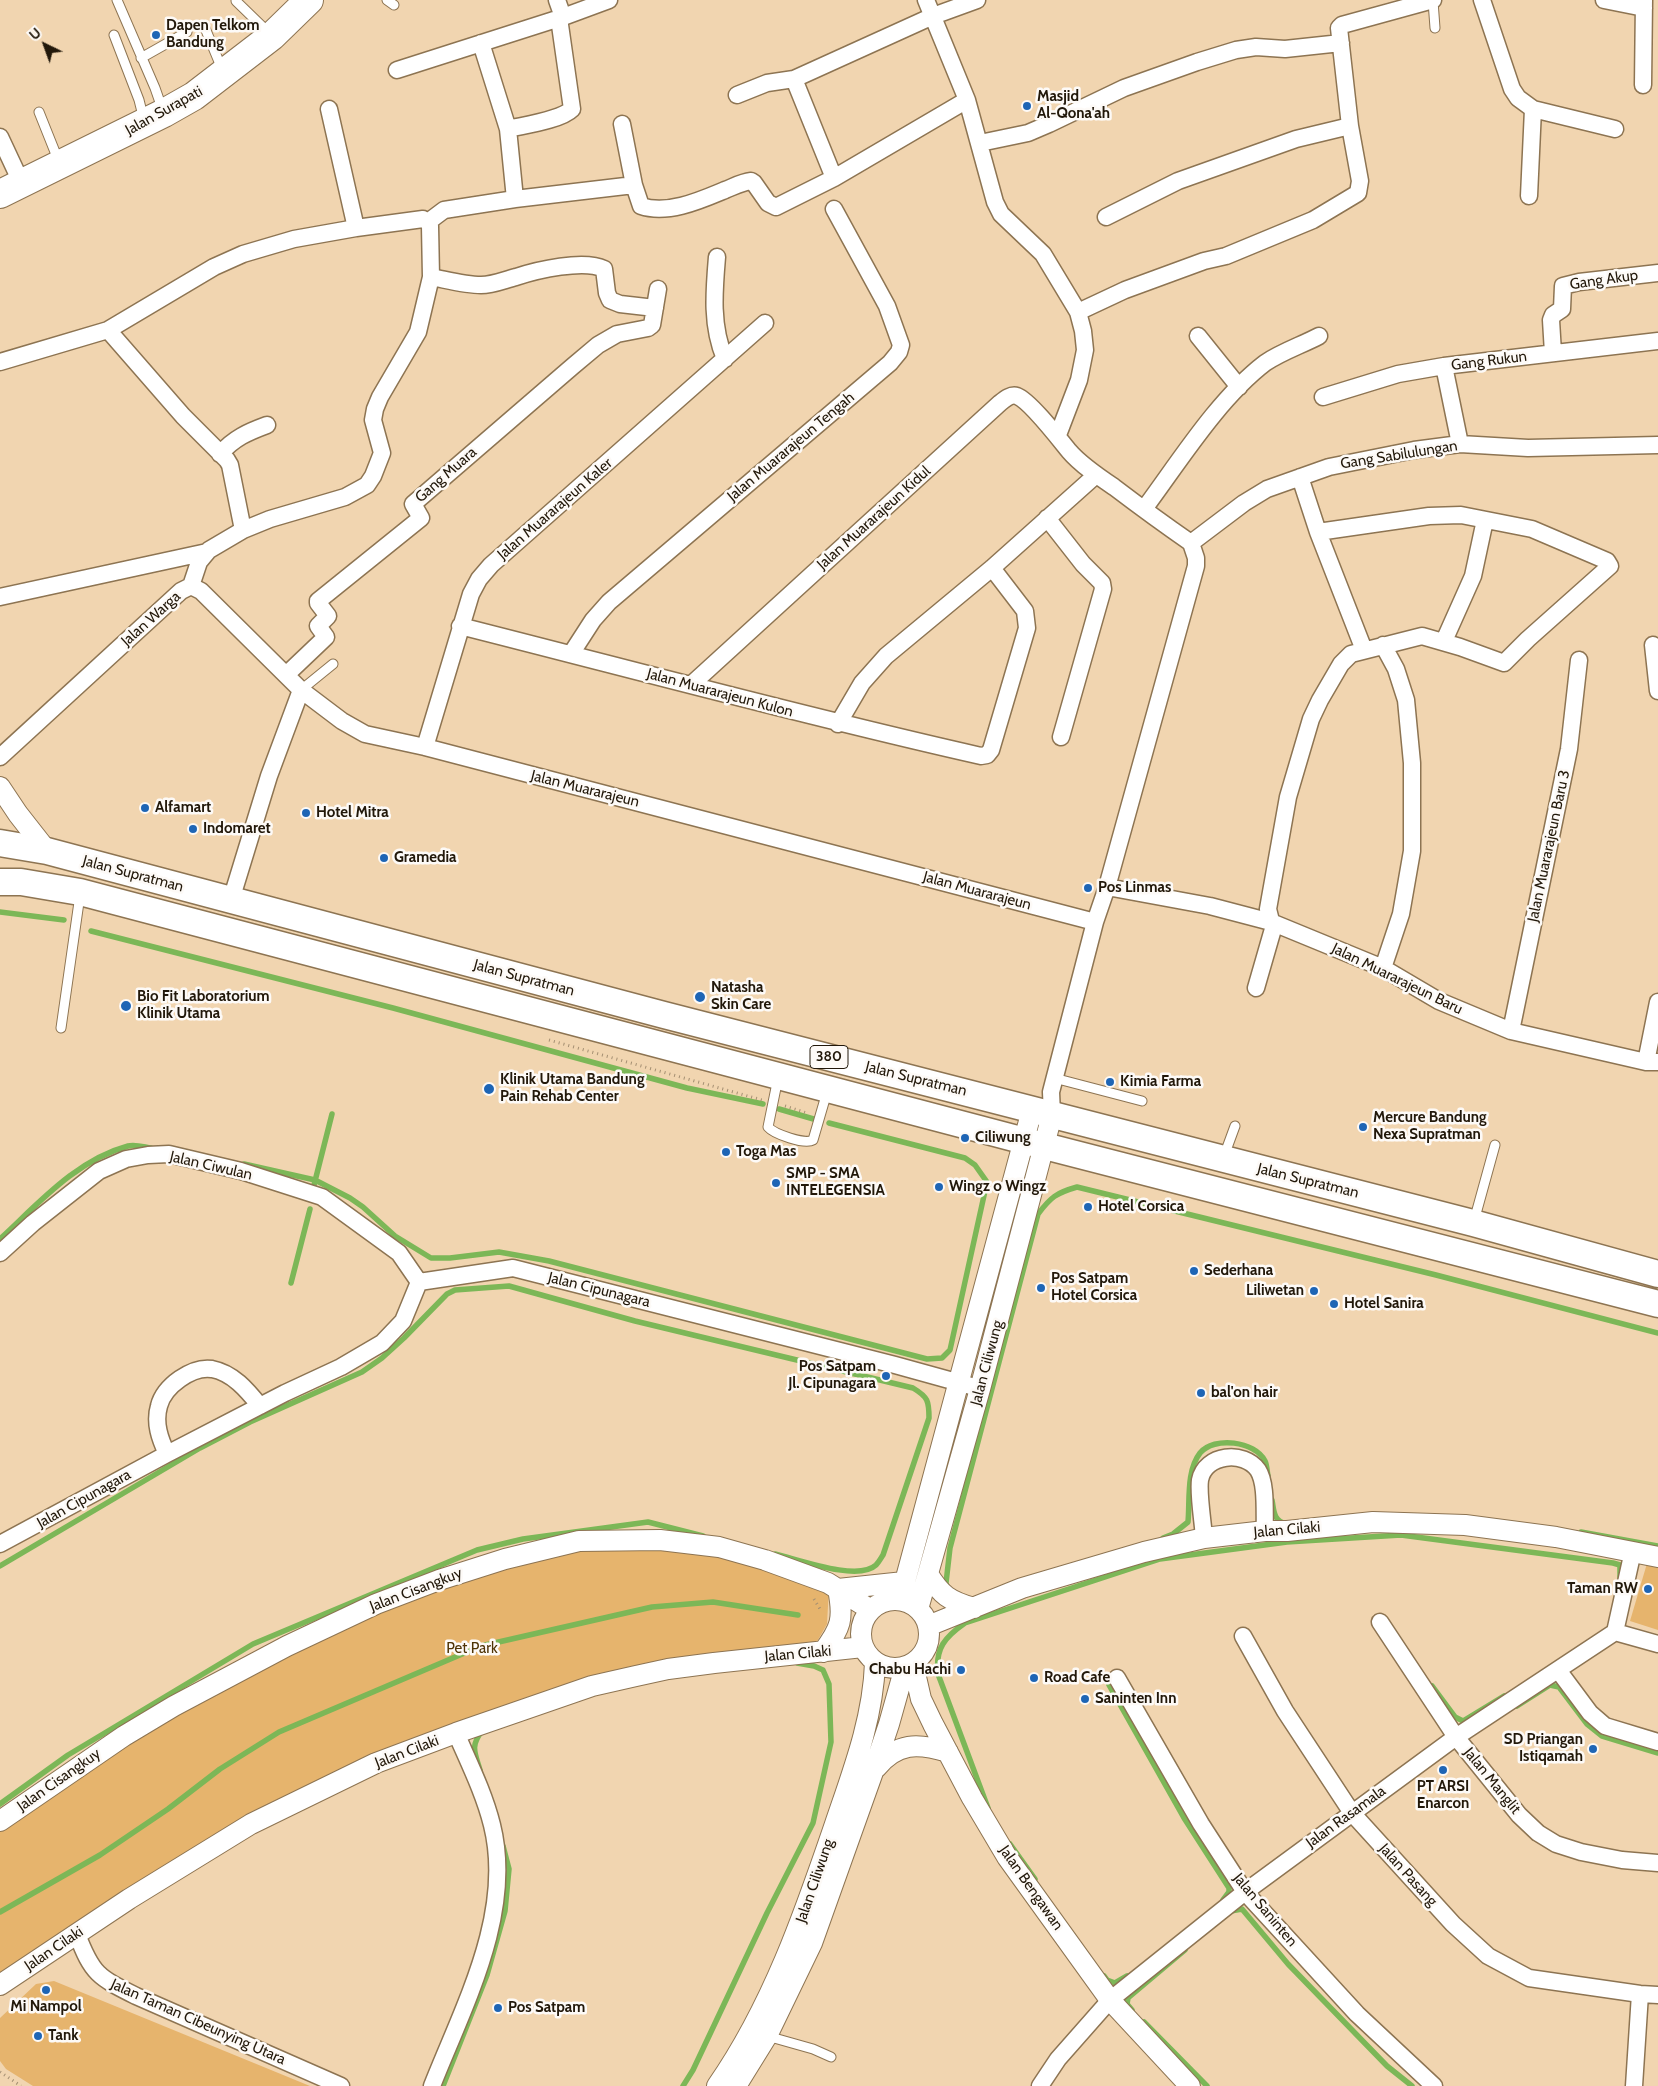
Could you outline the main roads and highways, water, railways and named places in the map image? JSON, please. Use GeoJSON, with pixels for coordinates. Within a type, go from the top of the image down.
{"type":"FeatureCollection","features":[{"type":"Feature","properties":{"kind":"highway","name":"Jalan Surapati"},"geometry":{"type":"LineString","coordinates":[[11,188],[154,118],[194,96],[272,36],[309,0]]}},
{"type":"Feature","properties":{"kind":"main road","name":"Jalan Supratman"},"geometry":{"type":"LineString","coordinates":[[0,843],[47,851],[664,1015],[1047,1099],[1224,1159],[1658,1274]]}},
{"type":"Feature","properties":{"kind":"main road","name":"Jalan Supratman"},"geometry":{"type":"LineString","coordinates":[[0,882],[22,882],[80,892],[1035,1143],[1658,1304]]}},
{"type":"Feature","properties":{"kind":"main road"},"geometry":{"type":"LineString","coordinates":[[431,985],[441,955]]}},
{"type":"Feature","properties":{"kind":"waterway"},"geometry":{"type":"LineString","coordinates":[[0,912],[64,920]]}},
{"type":"Feature","properties":{"kind":"waterway"},"geometry":{"type":"LineString","coordinates":[[91,931],[393,1008],[687,1088],[763,1104]]}},
{"type":"Feature","properties":{"kind":"waterway"},"geometry":{"type":"LineString","coordinates":[[779,1109],[817,1120]]}},
{"type":"Feature","properties":{"kind":"waterway"},"geometry":{"type":"LineString","coordinates":[[314,1185],[332,1114]]}},
{"type":"Feature","properties":{"kind":"waterway"},"geometry":{"type":"LineString","coordinates":[[244,1164],[315,1180],[350,1198],[363,1207],[395,1236],[431,1258],[450,1258],[499,1252],[549,1261],[927,1359],[942,1358],[950,1350],[987,1182],[975,1165],[965,1158],[829,1123]]}},
{"type":"Feature","properties":{"kind":"waterway"},"geometry":{"type":"LineString","coordinates":[[0,1239],[43,1198],[75,1172],[91,1162],[128,1146],[137,1145],[151,1148]]}},
{"type":"Feature","properties":{"kind":"waterway"},"geometry":{"type":"LineString","coordinates":[[948,1589],[946,1583],[950,1548],[1038,1214],[1054,1196],[1070,1189],[1077,1187],[1436,1275],[1658,1333]]}},
{"type":"Feature","properties":{"kind":"waterway"},"geometry":{"type":"LineString","coordinates":[[291,1283],[310,1209]]}},
{"type":"Feature","properties":{"kind":"waterway"},"geometry":{"type":"LineString","coordinates":[[0,1566],[200,1448],[250,1422],[362,1372],[382,1358],[404,1338],[447,1294],[455,1290],[509,1286],[635,1321],[913,1388],[925,1397],[929,1407],[929,1418],[883,1555],[877,1564],[867,1570],[842,1570],[827,1568],[775,1554]]}},
{"type":"Feature","properties":{"kind":"waterway"},"geometry":{"type":"LineString","coordinates":[[1163,1538],[1173,1534],[1188,1522],[1192,1468],[1200,1453],[1206,1448],[1215,1444],[1234,1443],[1253,1449],[1265,1461],[1268,1476]]}},
{"type":"Feature","properties":{"kind":"waterway"},"geometry":{"type":"LineString","coordinates":[[1272,1500],[1276,1518],[1286,1524]]}},
{"type":"Feature","properties":{"kind":"waterway"},"geometry":{"type":"LineString","coordinates":[[0,1804],[68,1755],[253,1644],[477,1550],[523,1539],[648,1522],[703,1536]]}},
{"type":"Feature","properties":{"kind":"waterway"},"geometry":{"type":"LineString","coordinates":[[1581,1532],[1658,1546]]}},
{"type":"Feature","properties":{"kind":"waterway"},"geometry":{"type":"LineString","coordinates":[[988,1808],[938,1674],[938,1657],[943,1644],[952,1633],[965,1623],[1160,1559],[1287,1542],[1401,1535],[1613,1563],[1620,1565],[1620,1577]]}},
{"type":"Feature","properties":{"kind":"waterway"},"geometry":{"type":"LineString","coordinates":[[0,1912],[100,1855],[168,1809],[220,1769],[279,1732],[481,1646],[652,1607],[713,1602],[798,1615]]}},
{"type":"Feature","properties":{"kind":"waterway"},"geometry":{"type":"LineString","coordinates":[[683,2086],[693,2070],[767,1913],[813,1823],[831,1742],[829,1684],[823,1670],[814,1666],[797,1663]]}},
{"type":"Feature","properties":{"kind":"waterway"},"geometry":{"type":"LineString","coordinates":[[1109,1685],[1184,1818],[1229,1888],[1229,1892],[1223,1900]]}},
{"type":"Feature","properties":{"kind":"waterway"},"geometry":{"type":"LineString","coordinates":[[1517,1706],[1550,1685],[1559,1687],[1587,1724],[1602,1736],[1658,1753]]}},
{"type":"Feature","properties":{"kind":"waterway"},"geometry":{"type":"LineString","coordinates":[[1432,1686],[1455,1717],[1463,1721],[1504,1696]]}},
{"type":"Feature","properties":{"kind":"waterway"},"geometry":{"type":"LineString","coordinates":[[480,1770],[475,1754],[475,1745],[482,1731]]}},
{"type":"Feature","properties":{"kind":"waterway"},"geometry":{"type":"LineString","coordinates":[[1010,1844],[1035,1879]]}},
{"type":"Feature","properties":{"kind":"waterway"},"geometry":{"type":"LineString","coordinates":[[443,2086],[487,1975],[505,1911],[509,1869],[503,1846]]}},
{"type":"Feature","properties":{"kind":"waterway"},"geometry":{"type":"LineString","coordinates":[[1231,1911],[1242,1909],[1288,1964],[1387,2066],[1412,2086]]}},
{"type":"Feature","properties":{"kind":"waterway"},"geometry":{"type":"LineString","coordinates":[[1132,2010],[1127,2004],[1128,1998],[1185,1950]]}},
{"type":"Feature","properties":{"kind":"waterway"},"geometry":{"type":"LineString","coordinates":[[1104,1976],[1107,1980],[1115,1983],[1127,1976]]}},
{"type":"Feature","properties":{"kind":"waterway"},"geometry":{"type":"LineString","coordinates":[[1144,2022],[1207,2086]]}},
{"type":"Feature","properties":{"kind":"place","name":"Dapen Telkom Bandung"},"geometry":{"type":"Point","coordinates":[156,35]}},
{"type":"Feature","properties":{"kind":"place","name":"Masjid Al-Qona'ah"},"geometry":{"type":"Point","coordinates":[1027,106]}},
{"type":"Feature","properties":{"kind":"place","name":"Alfamart"},"geometry":{"type":"Point","coordinates":[145,808]}},
{"type":"Feature","properties":{"kind":"place","name":"Hotel Mitra"},"geometry":{"type":"Point","coordinates":[306,813]}},
{"type":"Feature","properties":{"kind":"place","name":"Indomaret"},"geometry":{"type":"Point","coordinates":[193,829]}},
{"type":"Feature","properties":{"kind":"place","name":"Gramedia"},"geometry":{"type":"Point","coordinates":[384,858]}},
{"type":"Feature","properties":{"kind":"place","name":"Pos Linmas"},"geometry":{"type":"Point","coordinates":[1088,888]}},
{"type":"Feature","properties":{"kind":"place","name":"Natasha Skin Care"},"geometry":{"type":"Point","coordinates":[700,997]}},
{"type":"Feature","properties":{"kind":"place","name":"Bio Fit Laboratorium Klinik Utama"},"geometry":{"type":"Point","coordinates":[126,1006]}},
{"type":"Feature","properties":{"kind":"place","name":"Kimia Farma"},"geometry":{"type":"Point","coordinates":[1110,1082]}},
{"type":"Feature","properties":{"kind":"place","name":"Klinik Utama Bandung Pain Rehab Center"},"geometry":{"type":"Point","coordinates":[489,1089]}},
{"type":"Feature","properties":{"kind":"place","name":"Mercure Bandung Nexa Supratman"},"geometry":{"type":"Point","coordinates":[1363,1127]}},
{"type":"Feature","properties":{"kind":"place","name":"Ciliwung"},"geometry":{"type":"Point","coordinates":[965,1138]}},
{"type":"Feature","properties":{"kind":"place","name":"Toga Mas"},"geometry":{"type":"Point","coordinates":[726,1152]}},
{"type":"Feature","properties":{"kind":"place","name":"SMP - SMA INTELEGENSIA"},"geometry":{"type":"Point","coordinates":[776,1183]}},
{"type":"Feature","properties":{"kind":"place","name":"Wingz o Wingz"},"geometry":{"type":"Point","coordinates":[939,1187]}},
{"type":"Feature","properties":{"kind":"place","name":"Hotel Corsica"},"geometry":{"type":"Point","coordinates":[1088,1207]}},
{"type":"Feature","properties":{"kind":"place","name":"Sederhana"},"geometry":{"type":"Point","coordinates":[1194,1271]}},
{"type":"Feature","properties":{"kind":"place","name":"Pos Satpam Hotel Corsica"},"geometry":{"type":"Point","coordinates":[1041,1288]}},
{"type":"Feature","properties":{"kind":"place","name":"Liliwetan"},"geometry":{"type":"Point","coordinates":[1314,1291]}},
{"type":"Feature","properties":{"kind":"place","name":"Hotel Sanira"},"geometry":{"type":"Point","coordinates":[1334,1304]}},
{"type":"Feature","properties":{"kind":"place","name":"Pos Satpam Jl. Cipunagara"},"geometry":{"type":"Point","coordinates":[886,1376]}},
{"type":"Feature","properties":{"kind":"place","name":"bal'on hair"},"geometry":{"type":"Point","coordinates":[1201,1393]}},
{"type":"Feature","properties":{"kind":"place","name":"Taman RW"},"geometry":{"type":"Point","coordinates":[1648,1589]}},
{"type":"Feature","properties":{"kind":"place","name":"Chabu Hachi"},"geometry":{"type":"Point","coordinates":[961,1670]}},
{"type":"Feature","properties":{"kind":"place","name":"Road Cafe"},"geometry":{"type":"Point","coordinates":[1034,1678]}},
{"type":"Feature","properties":{"kind":"place","name":"Saninten Inn"},"geometry":{"type":"Point","coordinates":[1085,1699]}},
{"type":"Feature","properties":{"kind":"place","name":"SD Priangan Istiqamah"},"geometry":{"type":"Point","coordinates":[1593,1749]}},
{"type":"Feature","properties":{"kind":"place","name":"PT ARSI Enarcon"},"geometry":{"type":"Point","coordinates":[1443,1770]}},
{"type":"Feature","properties":{"kind":"place","name":"Mi Nampol"},"geometry":{"type":"Point","coordinates":[46,1990]}},
{"type":"Feature","properties":{"kind":"place","name":"Pos Satpam"},"geometry":{"type":"Point","coordinates":[498,2008]}},
{"type":"Feature","properties":{"kind":"place","name":"Tank"},"geometry":{"type":"Point","coordinates":[38,2036]}},
{"type":"Feature","properties":{"kind":"park label","name":"Pet Park"},"geometry":{"type":"Point","coordinates":[472,1649]}}]}
